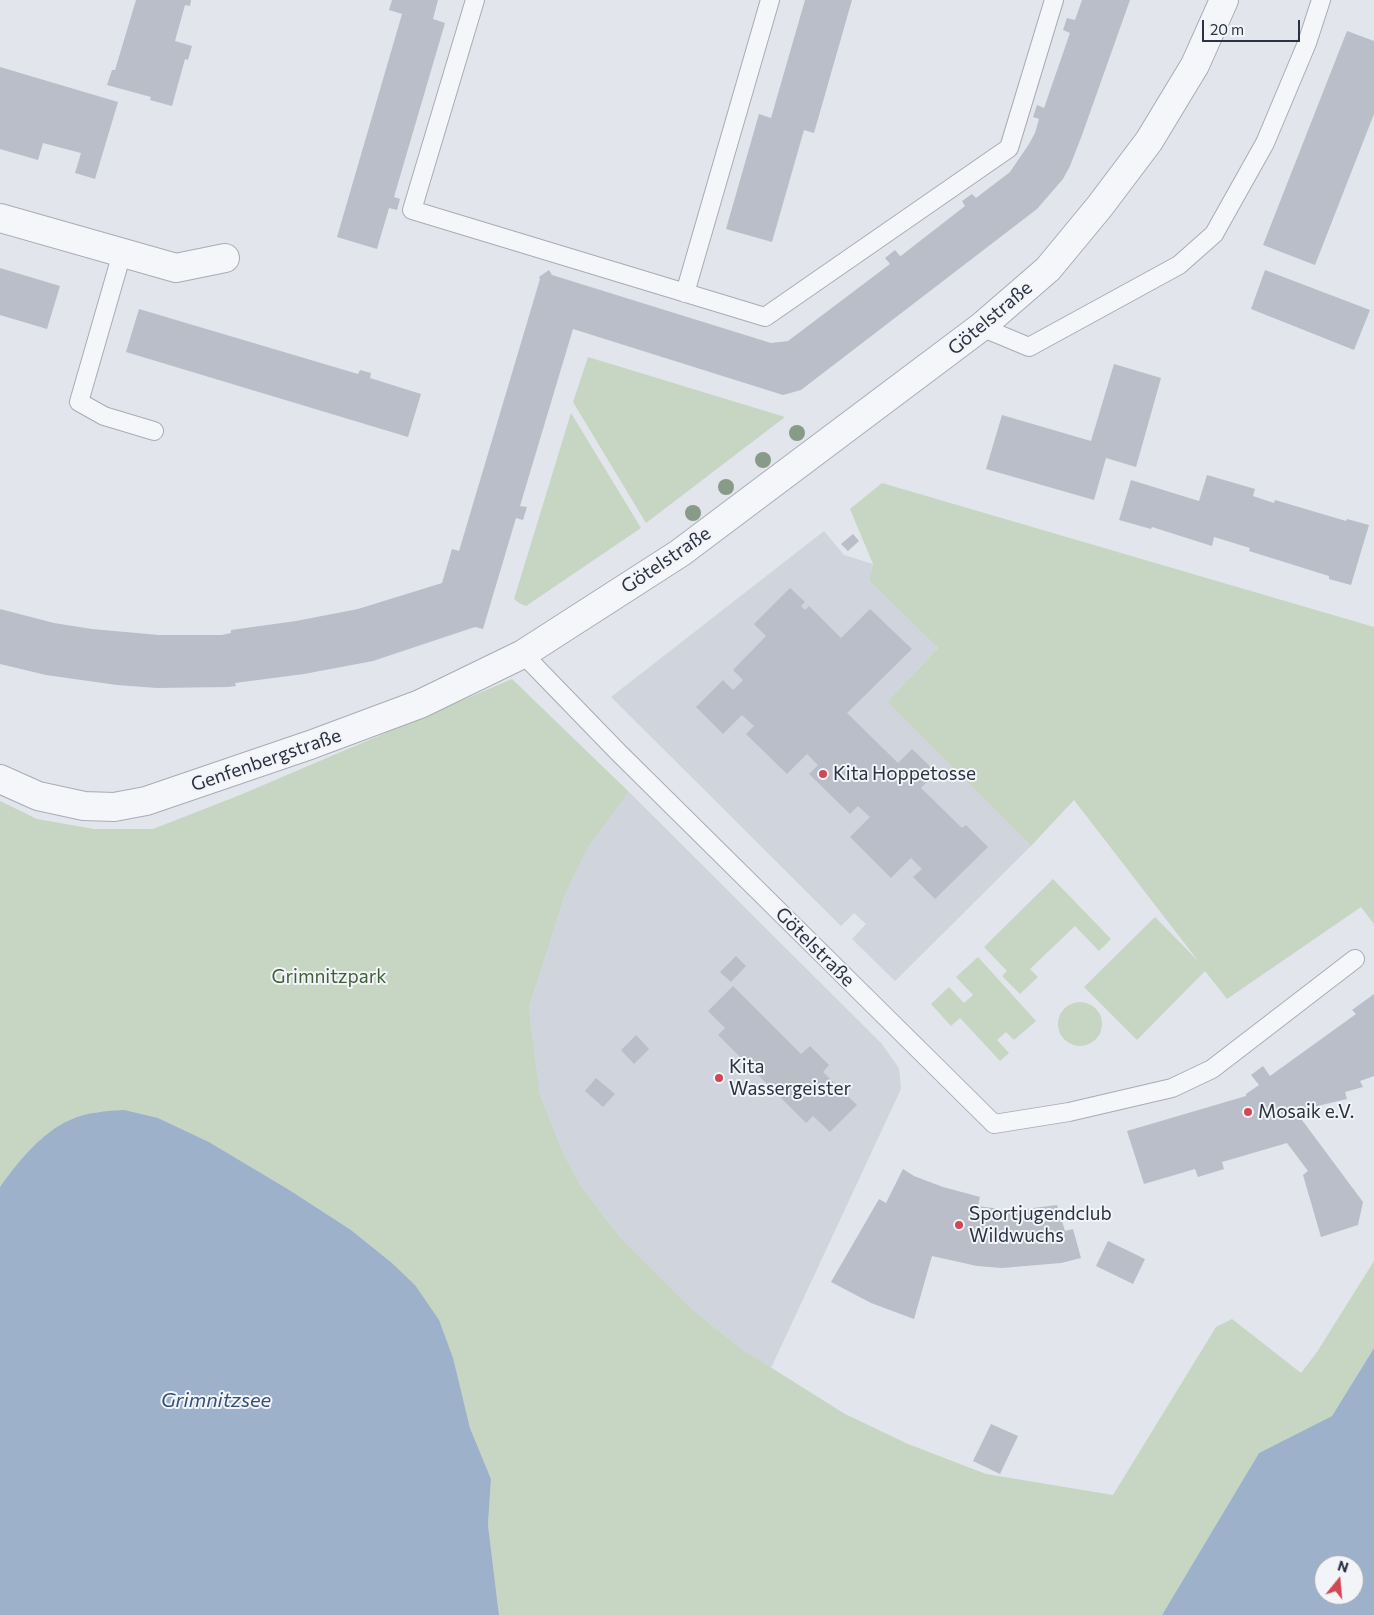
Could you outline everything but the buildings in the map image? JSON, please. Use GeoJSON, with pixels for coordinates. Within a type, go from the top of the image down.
{"type":"FeatureCollection","features":[{"type":"Feature","properties":{"kind":"street","name":"Götelstraße"},"geometry":{"type":"LineString","coordinates":[[523,654],[680,553],[981,327],[1048,269],[1100,206],[1149,141],[1195,64],[1224,0]]}},
{"type":"Feature","properties":{"kind":"street"},"geometry":{"type":"LineString","coordinates":[[0,218],[176,268],[225,258]]}},
{"type":"Feature","properties":{"kind":"street","name":"Genfenbergstraße"},"geometry":{"type":"LineString","coordinates":[[0,779],[38,796],[84,806],[114,806],[146,801],[310,745],[420,704],[523,654]]}},
{"type":"Feature","properties":{"kind":"lane"},"geometry":{"type":"LineString","coordinates":[[475,0],[412,210],[765,317],[1010,148],[1054,0]]}},
{"type":"Feature","properties":{"kind":"lane"},"geometry":{"type":"LineString","coordinates":[[684,293],[770,0]]}},
{"type":"Feature","properties":{"kind":"lane"},"geometry":{"type":"LineString","coordinates":[[981,327],[1028,348],[1179,265],[1214,234],[1265,143],[1308,43],[1321,0]]}},
{"type":"Feature","properties":{"kind":"lane"},"geometry":{"type":"LineString","coordinates":[[122,253],[79,402],[104,416],[154,431]]}},
{"type":"Feature","properties":{"kind":"lane","name":"Götelstraße"},"geometry":{"type":"LineString","coordinates":[[523,654],[618,752],[994,1124],[1069,1112],[1172,1088],[1212,1069],[1355,959]]}},
{"type":"Feature","properties":{"kind":"shaded area","name":"Kita Hoppetosse"},"geometry":{"type":"Polygon","coordinates":[[[824,531],[844,555],[873,564],[869,581],[938,648],[887,702],[1031,846],[895,981],[852,939],[866,924],[854,913],[841,926],[611,697],[824,531]]]}},
{"type":"Feature","properties":{"kind":"shaded area","name":"Kita Wassergeister"},"geometry":{"type":"Polygon","coordinates":[[[629,792],[881,1043],[899,1068],[901,1089],[771,1368],[743,1350],[693,1310],[620,1237],[581,1186],[564,1155],[540,1095],[529,1008],[565,895],[589,846],[629,792]]]}},
{"type":"Feature","properties":{"kind":"green space"},"geometry":{"type":"Polygon","coordinates":[[[588,357],[785,417],[646,523],[573,402],[588,357]]]}},
{"type":"Feature","properties":{"kind":"green space"},"geometry":{"type":"Polygon","coordinates":[[[571,413],[641,528],[526,606],[514,599],[571,413]]]}},
{"type":"Feature","properties":{"kind":"green space"},"geometry":{"type":"Polygon","coordinates":[[[882,483],[1374,627],[1374,924],[1361,907],[1227,999],[1205,971],[1137,1040],[1084,987],[1155,917],[1199,962],[1074,800],[1031,846],[887,702],[938,648],[869,581],[873,564],[850,509],[882,483]]]}},
{"type":"Feature","properties":{"kind":"green space","name":"Grimnitzpark"},"geometry":{"type":"Polygon","coordinates":[[[512,679],[629,792],[589,846],[565,895],[529,1008],[540,1095],[564,1155],[581,1186],[620,1237],[693,1310],[743,1350],[845,1414],[908,1444],[986,1474],[1113,1495],[1216,1327],[1232,1319],[1301,1373],[1317,1352],[1374,1261],[1374,1348],[1332,1416],[1259,1453],[1162,1615],[499,1615],[488,1525],[491,1479],[470,1428],[463,1400],[415,1285],[392,1263],[351,1230],[291,1191],[209,1142],[158,1118],[98,1112],[70,1120],[41,1139],[0,1187],[0,801],[37,819],[94,829],[153,829],[240,795],[512,679]]]}},
{"type":"Feature","properties":{"kind":"green space"},"geometry":{"type":"Polygon","coordinates":[[[1053,879],[1111,939],[1099,951],[1075,926],[1030,969],[1038,977],[1020,994],[1002,976],[1007,971],[984,947],[1053,879]]]}},
{"type":"Feature","properties":{"kind":"green space"},"geometry":{"type":"Polygon","coordinates":[[[978,957],[1036,1021],[1014,1040],[1006,1032],[997,1040],[1009,1053],[1000,1061],[960,1018],[951,1026],[931,1004],[949,987],[964,1003],[973,995],[956,977],[978,957]]]}},
{"type":"Feature","properties":{"kind":"green space"},"geometry":{"type":"Polygon","coordinates":[[[1080,1002],[1092,1006],[1098,1012],[1102,1024],[1098,1036],[1092,1042],[1080,1046],[1068,1042],[1062,1036],[1058,1024],[1062,1012],[1068,1006],[1080,1002]]]}},
{"type":"Feature","properties":{"kind":"water","name":"Grimnitzsee"},"geometry":{"type":"Polygon","coordinates":[[[124,1110],[158,1118],[209,1142],[291,1191],[351,1230],[392,1263],[415,1285],[439,1320],[453,1358],[470,1428],[491,1479],[488,1525],[499,1615],[0,1615],[0,1187],[14,1168],[49,1132],[83,1115],[103,1111],[124,1110]]]}},
{"type":"Feature","properties":{"kind":"water"},"geometry":{"type":"Polygon","coordinates":[[[1374,1348],[1374,1615],[1162,1615],[1259,1453],[1332,1416],[1374,1348]]]}},
{"type":"Feature","properties":{"kind":"place","name":"Kita Hoppetosse"},"geometry":{"type":"Point","coordinates":[823,774]}},
{"type":"Feature","properties":{"kind":"place","name":"Kita Wassergeister"},"geometry":{"type":"Point","coordinates":[719,1078]}},
{"type":"Feature","properties":{"kind":"place","name":"Mosaik e.V."},"geometry":{"type":"Point","coordinates":[1248,1112]}},
{"type":"Feature","properties":{"kind":"place","name":"Sportjugendclub Wildwuchs"},"geometry":{"type":"Point","coordinates":[959,1225]}}]}
